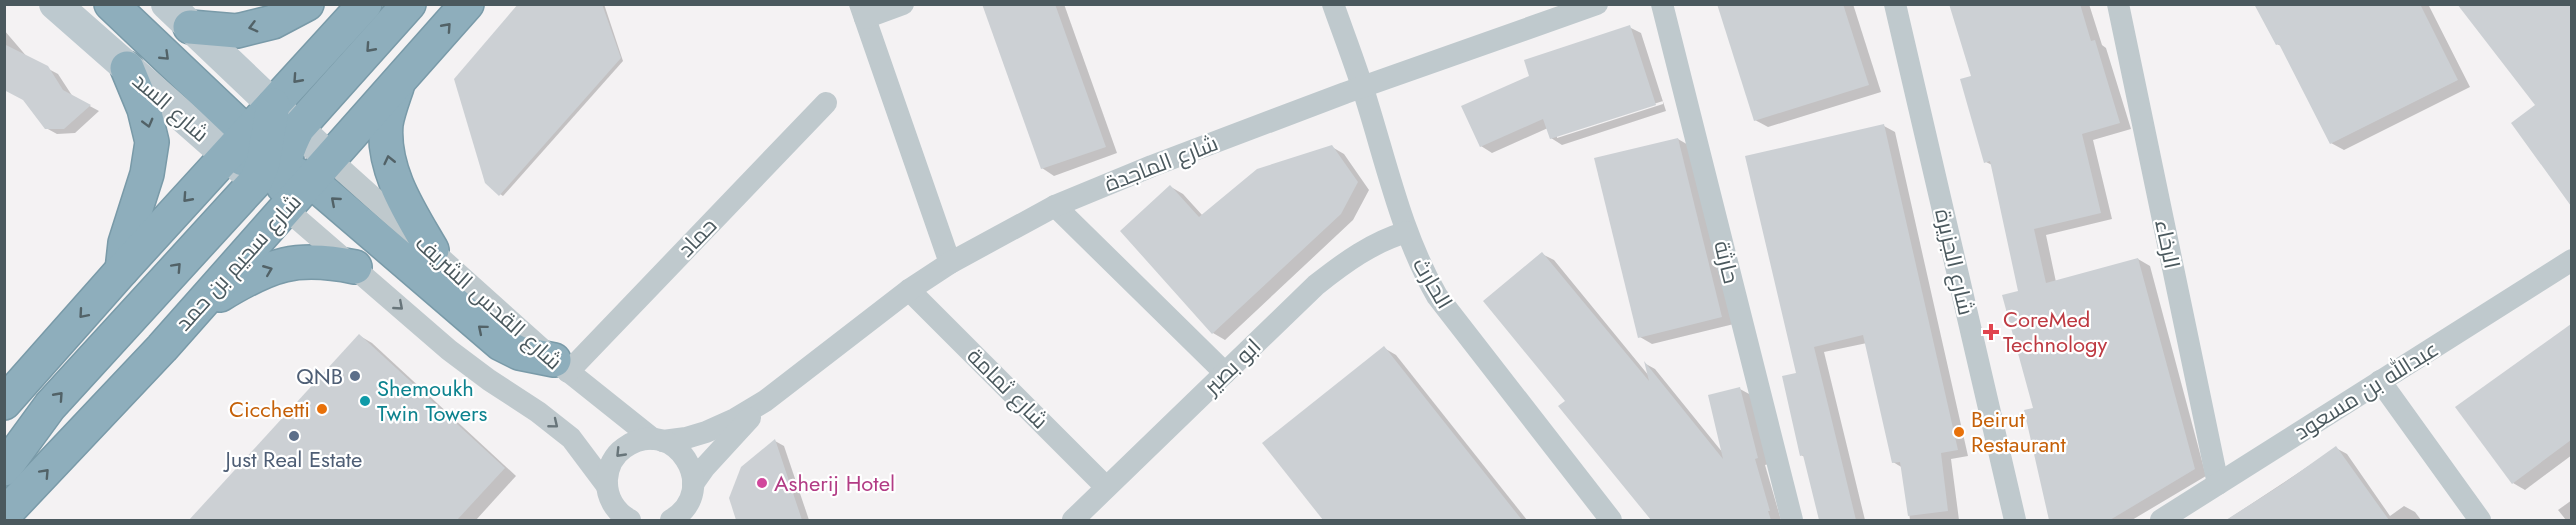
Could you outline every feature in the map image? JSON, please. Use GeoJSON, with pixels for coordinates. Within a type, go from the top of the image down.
{"type":"FeatureCollection","features":[{"type":"Feature","properties":{"kind":"highway"},"geometry":{"type":"LineString","coordinates":[[111,4],[277,156],[501,344],[519,353],[561,366]]}},
{"type":"Feature","properties":{"kind":"highway"},"geometry":{"type":"LineString","coordinates":[[190,27],[237,32],[273,22],[306,4]]}},
{"type":"Feature","properties":{"kind":"highway","name":"شارع سحيم بن حمد"},"geometry":{"type":"LineString","coordinates":[[4,515],[198,308],[286,209],[277,156],[273,105],[364,4]]}},
{"type":"Feature","properties":{"kind":"highway"},"geometry":{"type":"LineString","coordinates":[[4,469],[50,406],[277,156],[409,4]]}},
{"type":"Feature","properties":{"kind":"highway","name":"شارع سحيم بن حمد"},"geometry":{"type":"LineString","coordinates":[[4,403],[122,270],[277,156],[399,81],[468,4]]}},
{"type":"Feature","properties":{"kind":"highway"},"geometry":{"type":"LineString","coordinates":[[122,270],[125,243],[147,174],[152,142],[144,109],[127,68]]}},
{"type":"Feature","properties":{"kind":"highway"},"geometry":{"type":"LineString","coordinates":[[399,81],[387,121],[388,159],[399,189],[432,250]]}},
{"type":"Feature","properties":{"kind":"highway"},"geometry":{"type":"LineString","coordinates":[[198,308],[253,277],[290,263],[311,260],[355,267]]}},
{"type":"Feature","properties":{"kind":"main road","name":"شارع السد"},"geometry":{"type":"LineString","coordinates":[[55,4],[127,68],[277,156]]}},
{"type":"Feature","properties":{"kind":"main road"},"geometry":{"type":"LineString","coordinates":[[166,4],[273,105]]}},
{"type":"Feature","properties":{"kind":"street"},"geometry":{"type":"LineString","coordinates":[[903,4],[862,11],[950,263]]}},
{"type":"Feature","properties":{"kind":"street","name":"الحارث"},"geometry":{"type":"LineString","coordinates":[[1333,4],[1362,86],[1414,254],[1437,296],[1611,520]]}},
{"type":"Feature","properties":{"kind":"street","name":"شارع الماجدة"},"geometry":{"type":"LineString","coordinates":[[609,492],[610,467],[619,451],[635,441],[686,438],[714,429],[765,401],[909,290],[950,263],[1055,206],[1152,165],[1362,86],[1597,4]]}},
{"type":"Feature","properties":{"kind":"street","name":"حارثة"},"geometry":{"type":"LineString","coordinates":[[1662,4],[1792,520]]}},
{"type":"Feature","properties":{"kind":"street","name":"شارع الجزيرة"},"geometry":{"type":"LineString","coordinates":[[1895,4],[2015,520]]}},
{"type":"Feature","properties":{"kind":"street","name":"الرخاء"},"geometry":{"type":"LineString","coordinates":[[2118,4],[2218,484]]}},
{"type":"Feature","properties":{"kind":"street","name":"حماد"},"geometry":{"type":"LineString","coordinates":[[561,366],[826,103]]}},
{"type":"Feature","properties":{"kind":"street","name":"شارع القدس الشريف"},"geometry":{"type":"LineString","coordinates":[[277,156],[432,250],[561,366],[658,440],[679,450],[690,465],[692,490],[701,520]]}},
{"type":"Feature","properties":{"kind":"street"},"geometry":{"type":"LineString","coordinates":[[1055,206],[1225,373]]}},
{"type":"Feature","properties":{"kind":"street"},"geometry":{"type":"LineString","coordinates":[[286,209],[449,350],[571,438],[609,492],[620,513],[630,520]]}},
{"type":"Feature","properties":{"kind":"street","name":"ابو بصير"},"geometry":{"type":"LineString","coordinates":[[1073,520],[1316,285],[1339,266],[1390,237],[1407,232]]}},
{"type":"Feature","properties":{"kind":"street","name":"عبدالله بن مسعود"},"geometry":{"type":"LineString","coordinates":[[2161,520],[2571,260]]}},
{"type":"Feature","properties":{"kind":"street","name":"شارع ثمامة"},"geometry":{"type":"LineString","coordinates":[[909,290],[1106,487]]}},
{"type":"Feature","properties":{"kind":"street"},"geometry":{"type":"LineString","coordinates":[[2380,381],[2480,520]]}},
{"type":"Feature","properties":{"kind":"street","name":"شارع الماجدة"},"geometry":{"type":"LineString","coordinates":[[670,520],[682,512],[705,467],[765,401]]}},
{"type":"Feature","properties":{"kind":"street"},"geometry":{"type":"LineString","coordinates":[[601,520],[609,492]]}},
{"type":"Feature","properties":{"kind":"building"},"geometry":{"type":"Polygon","coordinates":[[[518,4],[602,4],[621,58],[499,196],[485,183],[454,79],[518,4]]]}},
{"type":"Feature","properties":{"kind":"building"},"geometry":{"type":"Polygon","coordinates":[[[982,4],[1055,4],[1106,147],[1041,169],[982,4]]]}},
{"type":"Feature","properties":{"kind":"building"},"geometry":{"type":"Polygon","coordinates":[[[1717,4],[1843,4],[1869,85],[1754,121],[1717,4]]]}},
{"type":"Feature","properties":{"kind":"building"},"geometry":{"type":"Polygon","coordinates":[[[1949,4],[2080,4],[2091,41],[2095,40],[2120,123],[2082,134],[2101,213],[2034,229],[2046,283],[2138,258],[2195,469],[2110,520],[2049,520],[2024,410],[2033,408],[2002,295],[2018,291],[1990,161],[1984,163],[1960,79],[1971,76],[1949,4]]]}},
{"type":"Feature","properties":{"kind":"building"},"geometry":{"type":"Polygon","coordinates":[[[2254,4],[2420,4],[2458,80],[2330,144],[2279,44],[2276,45],[2254,4]]]}},
{"type":"Feature","properties":{"kind":"building"},"geometry":{"type":"Polygon","coordinates":[[[2457,4],[2571,4],[2571,206],[2511,123],[2535,105],[2457,4]]]}},
{"type":"Feature","properties":{"kind":"building"},"geometry":{"type":"Polygon","coordinates":[[[1630,25],[1656,105],[1550,139],[1543,119],[1480,147],[1461,106],[1529,76],[1524,60],[1630,25]]]}},
{"type":"Feature","properties":{"kind":"building"},"geometry":{"type":"Polygon","coordinates":[[[4,44],[48,66],[63,90],[91,105],[64,129],[45,129],[23,100],[4,90],[4,44]]]}},
{"type":"Feature","properties":{"kind":"building"},"geometry":{"type":"Polygon","coordinates":[[[1884,124],[1958,450],[1941,453],[1948,511],[1908,516],[1900,462],[1892,463],[1863,335],[1814,347],[1856,520],[1819,520],[1803,455],[1800,456],[1782,376],[1796,373],[1745,156],[1884,124]]]}},
{"type":"Feature","properties":{"kind":"building"},"geometry":{"type":"Polygon","coordinates":[[[1678,138],[1722,317],[1638,338],[1594,158],[1678,138]]]}},
{"type":"Feature","properties":{"kind":"building"},"geometry":{"type":"Polygon","coordinates":[[[1332,145],[1358,182],[1341,214],[1212,334],[1120,231],[1170,185],[1199,217],[1257,169],[1332,145]]]}},
{"type":"Feature","properties":{"kind":"building"},"geometry":{"type":"Polygon","coordinates":[[[1542,252],[1649,381],[1644,361],[1723,459],[1708,395],[1740,387],[1771,520],[1651,520],[1558,406],[1565,401],[1483,301],[1542,252]]]}},
{"type":"Feature","properties":{"kind":"building"},"geometry":{"type":"Polygon","coordinates":[[[2571,324],[2571,440],[2512,484],[2455,407],[2571,324]]]}},
{"type":"Feature","properties":{"kind":"building","name":"Shemoukh Twin Towers"},"geometry":{"type":"Polygon","coordinates":[[[359,334],[505,468],[457,520],[189,520],[359,334]]]}},
{"type":"Feature","properties":{"kind":"building"},"geometry":{"type":"Polygon","coordinates":[[[1384,346],[1522,520],[1323,520],[1262,443],[1384,346]]]}},
{"type":"Feature","properties":{"kind":"building","name":"Asherij Hotel"},"geometry":{"type":"Polygon","coordinates":[[[775,439],[802,520],[736,520],[729,498],[741,467],[775,439]]]}},
{"type":"Feature","properties":{"kind":"building"},"geometry":{"type":"Polygon","coordinates":[[[2336,446],[2389,520],[2226,520],[2281,485],[2336,446]]]}},
{"type":"Feature","properties":{"kind":"place","name":"CoreMed Technology"},"geometry":{"type":"Point","coordinates":[1991,332]}},
{"type":"Feature","properties":{"kind":"place","name":"QNB"},"geometry":{"type":"Point","coordinates":[355,376]}},
{"type":"Feature","properties":{"kind":"place","name":"Shemoukh Twin Towers"},"geometry":{"type":"Point","coordinates":[365,401]}},
{"type":"Feature","properties":{"kind":"place","name":"Cicchetti"},"geometry":{"type":"Point","coordinates":[322,409]}},
{"type":"Feature","properties":{"kind":"place","name":"Beirut Restaurant"},"geometry":{"type":"Point","coordinates":[1959,432]}},
{"type":"Feature","properties":{"kind":"place","name":"Just Real Estate"},"geometry":{"type":"Point","coordinates":[294,436]}},
{"type":"Feature","properties":{"kind":"place","name":"Asherij Hotel"},"geometry":{"type":"Point","coordinates":[762,483]}}]}
